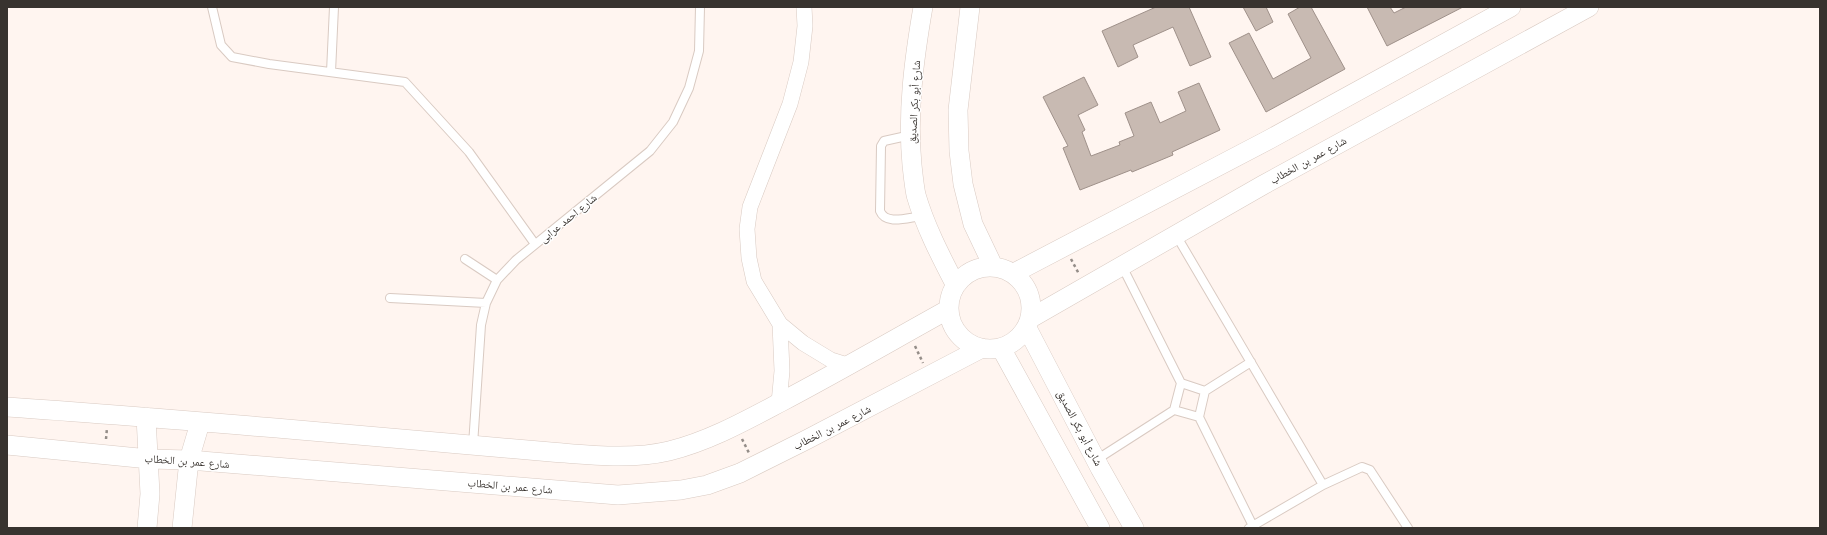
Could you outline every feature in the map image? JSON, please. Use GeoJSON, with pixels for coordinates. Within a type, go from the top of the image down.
{"type":"FeatureCollection","features":[{"type":"Feature","properties":{"kind":"street"},"geometry":{"type":"LineString","coordinates":[[804,7],[805,26],[801,62],[792,97],[750,207],[747,229],[749,258],[754,281],[780,324],[803,343],[830,360],[850,366]]}},
{"type":"Feature","properties":{"kind":"street","name":"شارع أبو بكر الصديق"},"geometry":{"type":"LineString","coordinates":[[923,7],[912,92],[911,135],[916,193],[933,242],[955,284]]}},
{"type":"Feature","properties":{"kind":"street"},"geometry":{"type":"LineString","coordinates":[[970,7],[958,110],[959,150],[963,184],[973,224],[993,266]]}},
{"type":"Feature","properties":{"kind":"street"},"geometry":{"type":"LineString","coordinates":[[1014,273],[1284,131],[1511,7]]}},
{"type":"Feature","properties":{"kind":"street","name":"شارع عمر بن الخطاب"},"geometry":{"type":"LineString","coordinates":[[1029,323],[1085,287],[1176,235],[1428,94],[1589,7]]}},
{"type":"Feature","properties":{"kind":"street"},"geometry":{"type":"LineString","coordinates":[[993,266],[1014,273],[1028,291],[1032,304],[1029,323],[1020,337],[1011,344],[1001,348],[982,348],[964,340],[956,330],[950,318],[950,299],[955,284],[968,272],[980,267],[993,266]]}},
{"type":"Feature","properties":{"kind":"street"},"geometry":{"type":"LineString","coordinates":[[7,407],[620,456],[667,452],[703,440],[736,426],[850,366],[949,308]]}},
{"type":"Feature","properties":{"kind":"street","name":"شارع أبو بكر الصديق"},"geometry":{"type":"LineString","coordinates":[[1029,323],[1096,460],[1134,528]]}},
{"type":"Feature","properties":{"kind":"street"},"geometry":{"type":"LineString","coordinates":[[779,403],[782,371],[780,324]]}},
{"type":"Feature","properties":{"kind":"street","name":"شارع عمر بن الخطاب"},"geometry":{"type":"LineString","coordinates":[[7,445],[149,458],[618,495],[681,490],[707,485],[755,466],[982,348]]}},
{"type":"Feature","properties":{"kind":"street"},"geometry":{"type":"LineString","coordinates":[[1001,348],[1100,528]]}},
{"type":"Feature","properties":{"kind":"street"},"geometry":{"type":"LineString","coordinates":[[146,417],[150,494],[147,528]]}},
{"type":"Feature","properties":{"kind":"street"},"geometry":{"type":"LineString","coordinates":[[182,528],[189,460],[200,423]]}},
{"type":"Feature","properties":{"kind":"lane"},"geometry":{"type":"LineString","coordinates":[[212,7],[221,45],[232,57],[269,64],[405,82],[469,152],[535,244]]}},
{"type":"Feature","properties":{"kind":"lane"},"geometry":{"type":"LineString","coordinates":[[331,72],[334,7]]}},
{"type":"Feature","properties":{"kind":"lane","name":"شارع احمد عرابى"},"geometry":{"type":"LineString","coordinates":[[473,445],[481,325],[486,303],[497,280],[516,260],[650,151],[673,122],[689,88],[699,51],[700,7]]}},
{"type":"Feature","properties":{"kind":"lane"},"geometry":{"type":"LineString","coordinates":[[911,135],[884,141],[881,146],[880,211],[882,217],[889,220],[923,216]]}},
{"type":"Feature","properties":{"kind":"lane"},"geometry":{"type":"LineString","coordinates":[[1176,235],[1323,485]]}},
{"type":"Feature","properties":{"kind":"lane"},"geometry":{"type":"LineString","coordinates":[[465,259],[497,280]]}},
{"type":"Feature","properties":{"kind":"lane"},"geometry":{"type":"LineString","coordinates":[[1096,460],[1174,410],[1181,383],[1122,266]]}},
{"type":"Feature","properties":{"kind":"lane"},"geometry":{"type":"LineString","coordinates":[[390,298],[486,303]]}},
{"type":"Feature","properties":{"kind":"lane"},"geometry":{"type":"LineString","coordinates":[[1251,362],[1205,391],[1199,417],[1252,527],[1323,485],[1359,468],[1366,467],[1408,528]]}},
{"type":"Feature","properties":{"kind":"lane"},"geometry":{"type":"LineString","coordinates":[[1181,383],[1205,391]]}},
{"type":"Feature","properties":{"kind":"lane"},"geometry":{"type":"LineString","coordinates":[[1174,410],[1199,417]]}},
{"type":"Feature","properties":{"kind":"path"},"geometry":{"type":"LineString","coordinates":[[1065,246],[1085,287]]}},
{"type":"Feature","properties":{"kind":"path"},"geometry":{"type":"LineString","coordinates":[[908,332],[929,376]]}},
{"type":"Feature","properties":{"kind":"path"},"geometry":{"type":"LineString","coordinates":[[104,454],[109,414]]}},
{"type":"Feature","properties":{"kind":"path"},"geometry":{"type":"LineString","coordinates":[[736,426],[755,466]]}},
{"type":"Feature","properties":{"kind":"building"},"geometry":{"type":"Polygon","coordinates":[[[1156,7],[1189,7],[1211,57],[1190,66],[1173,27],[1133,45],[1138,57],[1118,67],[1102,31],[1156,7]]]}},
{"type":"Feature","properties":{"kind":"building"},"geometry":{"type":"Polygon","coordinates":[[[1243,7],[1266,7],[1273,22],[1256,31],[1243,7]]]}},
{"type":"Feature","properties":{"kind":"building"},"geometry":{"type":"Polygon","coordinates":[[[1300,7],[1311,7],[1345,69],[1266,112],[1229,43],[1249,33],[1273,79],[1311,58],[1288,14],[1300,7]]]}},
{"type":"Feature","properties":{"kind":"building"},"geometry":{"type":"Polygon","coordinates":[[[1367,7],[1390,7],[1394,13],[1406,7],[1463,7],[1387,46],[1367,7]]]}},
{"type":"Feature","properties":{"kind":"building"},"geometry":{"type":"Polygon","coordinates":[[[1084,77],[1098,105],[1078,115],[1085,130],[1082,132],[1091,156],[1120,145],[1119,142],[1134,136],[1125,113],[1151,102],[1160,123],[1186,111],[1178,92],[1199,83],[1220,130],[1172,152],[1173,155],[1132,172],[1131,170],[1080,190],[1063,148],[1068,146],[1043,97],[1084,77]]]}}]}
